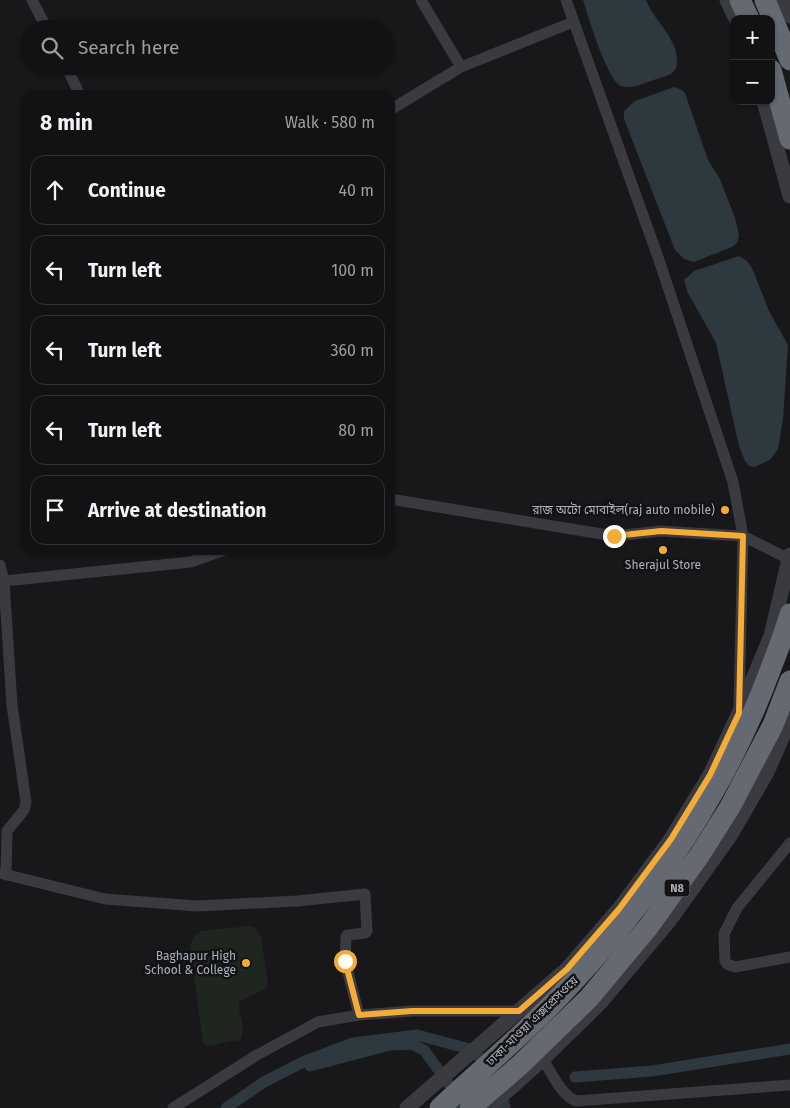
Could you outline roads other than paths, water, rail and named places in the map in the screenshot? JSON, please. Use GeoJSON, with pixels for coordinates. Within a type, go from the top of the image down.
{"type":"FeatureCollection","features":[{"type":"Feature","properties":{"kind":"highway"},"geometry":{"type":"LineString","coordinates":[[740,0],[747,15]]}},
{"type":"Feature","properties":{"kind":"highway"},"geometry":{"type":"LineString","coordinates":[[765,0],[790,60]]}},
{"type":"Feature","properties":{"kind":"highway"},"geometry":{"type":"LineString","coordinates":[[775,85],[790,139]]}},
{"type":"Feature","properties":{"kind":"highway","name":"ঢাকা-মাওয়া এক্সপ্রেসওয়ে"},"geometry":{"type":"LineString","coordinates":[[440,1108],[572,983],[631,913],[680,844],[711,797],[733,757],[753,715],[790,614]]}},
{"type":"Feature","properties":{"kind":"highway","name":"ঢাকা-মাওয়া এক্সপ্রেসওয়ে"},"geometry":{"type":"LineString","coordinates":[[470,1108],[520,1072],[589,998],[649,926],[730,808],[773,725],[790,682]]}},
{"type":"Feature","properties":{"kind":"street"},"geometry":{"type":"LineString","coordinates":[[32,0],[42,20]]}},
{"type":"Feature","properties":{"kind":"street"},"geometry":{"type":"LineString","coordinates":[[421,0],[462,67]]}},
{"type":"Feature","properties":{"kind":"street"},"geometry":{"type":"LineString","coordinates":[[566,0],[659,260],[733,482],[743,536],[739,713]]}},
{"type":"Feature","properties":{"kind":"street"},"geometry":{"type":"LineString","coordinates":[[727,0],[734,15]]}},
{"type":"Feature","properties":{"kind":"street"},"geometry":{"type":"LineString","coordinates":[[783,0],[790,16]]}},
{"type":"Feature","properties":{"kind":"street"},"geometry":{"type":"LineString","coordinates":[[395,107],[462,67],[573,22]]}},
{"type":"Feature","properties":{"kind":"street"},"geometry":{"type":"LineString","coordinates":[[70,75],[78,90]]}},
{"type":"Feature","properties":{"kind":"street"},"geometry":{"type":"LineString","coordinates":[[765,105],[790,196]]}},
{"type":"Feature","properties":{"kind":"street"},"geometry":{"type":"LineString","coordinates":[[395,500],[614,536],[661,531],[743,536],[790,557],[771,636],[739,713],[710,775],[671,839],[619,909],[567,969],[410,1106]]}},
{"type":"Feature","properties":{"kind":"street"},"geometry":{"type":"LineString","coordinates":[[4,581],[191,562],[210,555]]}},
{"type":"Feature","properties":{"kind":"street"},"geometry":{"type":"LineString","coordinates":[[0,565],[4,581],[12,705],[26,802],[24,810],[7,831],[3,874],[105,899],[197,906],[297,901],[364,894],[367,931],[365,933],[347,935],[345,961],[359,1015]]}},
{"type":"Feature","properties":{"kind":"street"},"geometry":{"type":"LineString","coordinates":[[488,1108],[520,1072],[543,1059],[601,1002],[670,920],[730,836],[767,772],[790,720]]}},
{"type":"Feature","properties":{"kind":"street"},"geometry":{"type":"LineString","coordinates":[[790,843],[737,908],[724,934],[725,961],[727,964],[735,967],[790,957]]}},
{"type":"Feature","properties":{"kind":"street"},"geometry":{"type":"LineString","coordinates":[[173,1108],[257,1055],[318,1022],[359,1015],[412,1011],[519,1011]]}},
{"type":"Feature","properties":{"kind":"street"},"geometry":{"type":"LineString","coordinates":[[543,1059],[561,1089],[572,1099],[576,1100],[790,1085]]}},
{"type":"Feature","properties":{"kind":"waterway"},"geometry":{"type":"LineString","coordinates":[[226,1108],[264,1082],[303,1062],[353,1043],[417,1035],[470,1049],[491,1067]]}},
{"type":"Feature","properties":{"kind":"waterway"},"geometry":{"type":"LineString","coordinates":[[310,1066],[390,1045],[411,1044],[424,1050],[454,1091],[457,1108]]}},
{"type":"Feature","properties":{"kind":"waterway"},"geometry":{"type":"LineString","coordinates":[[575,1077],[652,1071],[790,1049]]}},
{"type":"Feature","properties":{"kind":"waterway"},"geometry":{"type":"LineString","coordinates":[[501,1088],[505,1108]]}},
{"type":"Feature","properties":{"kind":"place","name":"রাজ অটো মোবাইল(raj auto mobile)"},"geometry":{"type":"Point","coordinates":[725,510]}},
{"type":"Feature","properties":{"kind":"place","name":"Sherajul Store"},"geometry":{"type":"Point","coordinates":[663,550]}},
{"type":"Feature","properties":{"kind":"place","name":"Baghapur High School & College"},"geometry":{"type":"Point","coordinates":[246,963]}}]}
